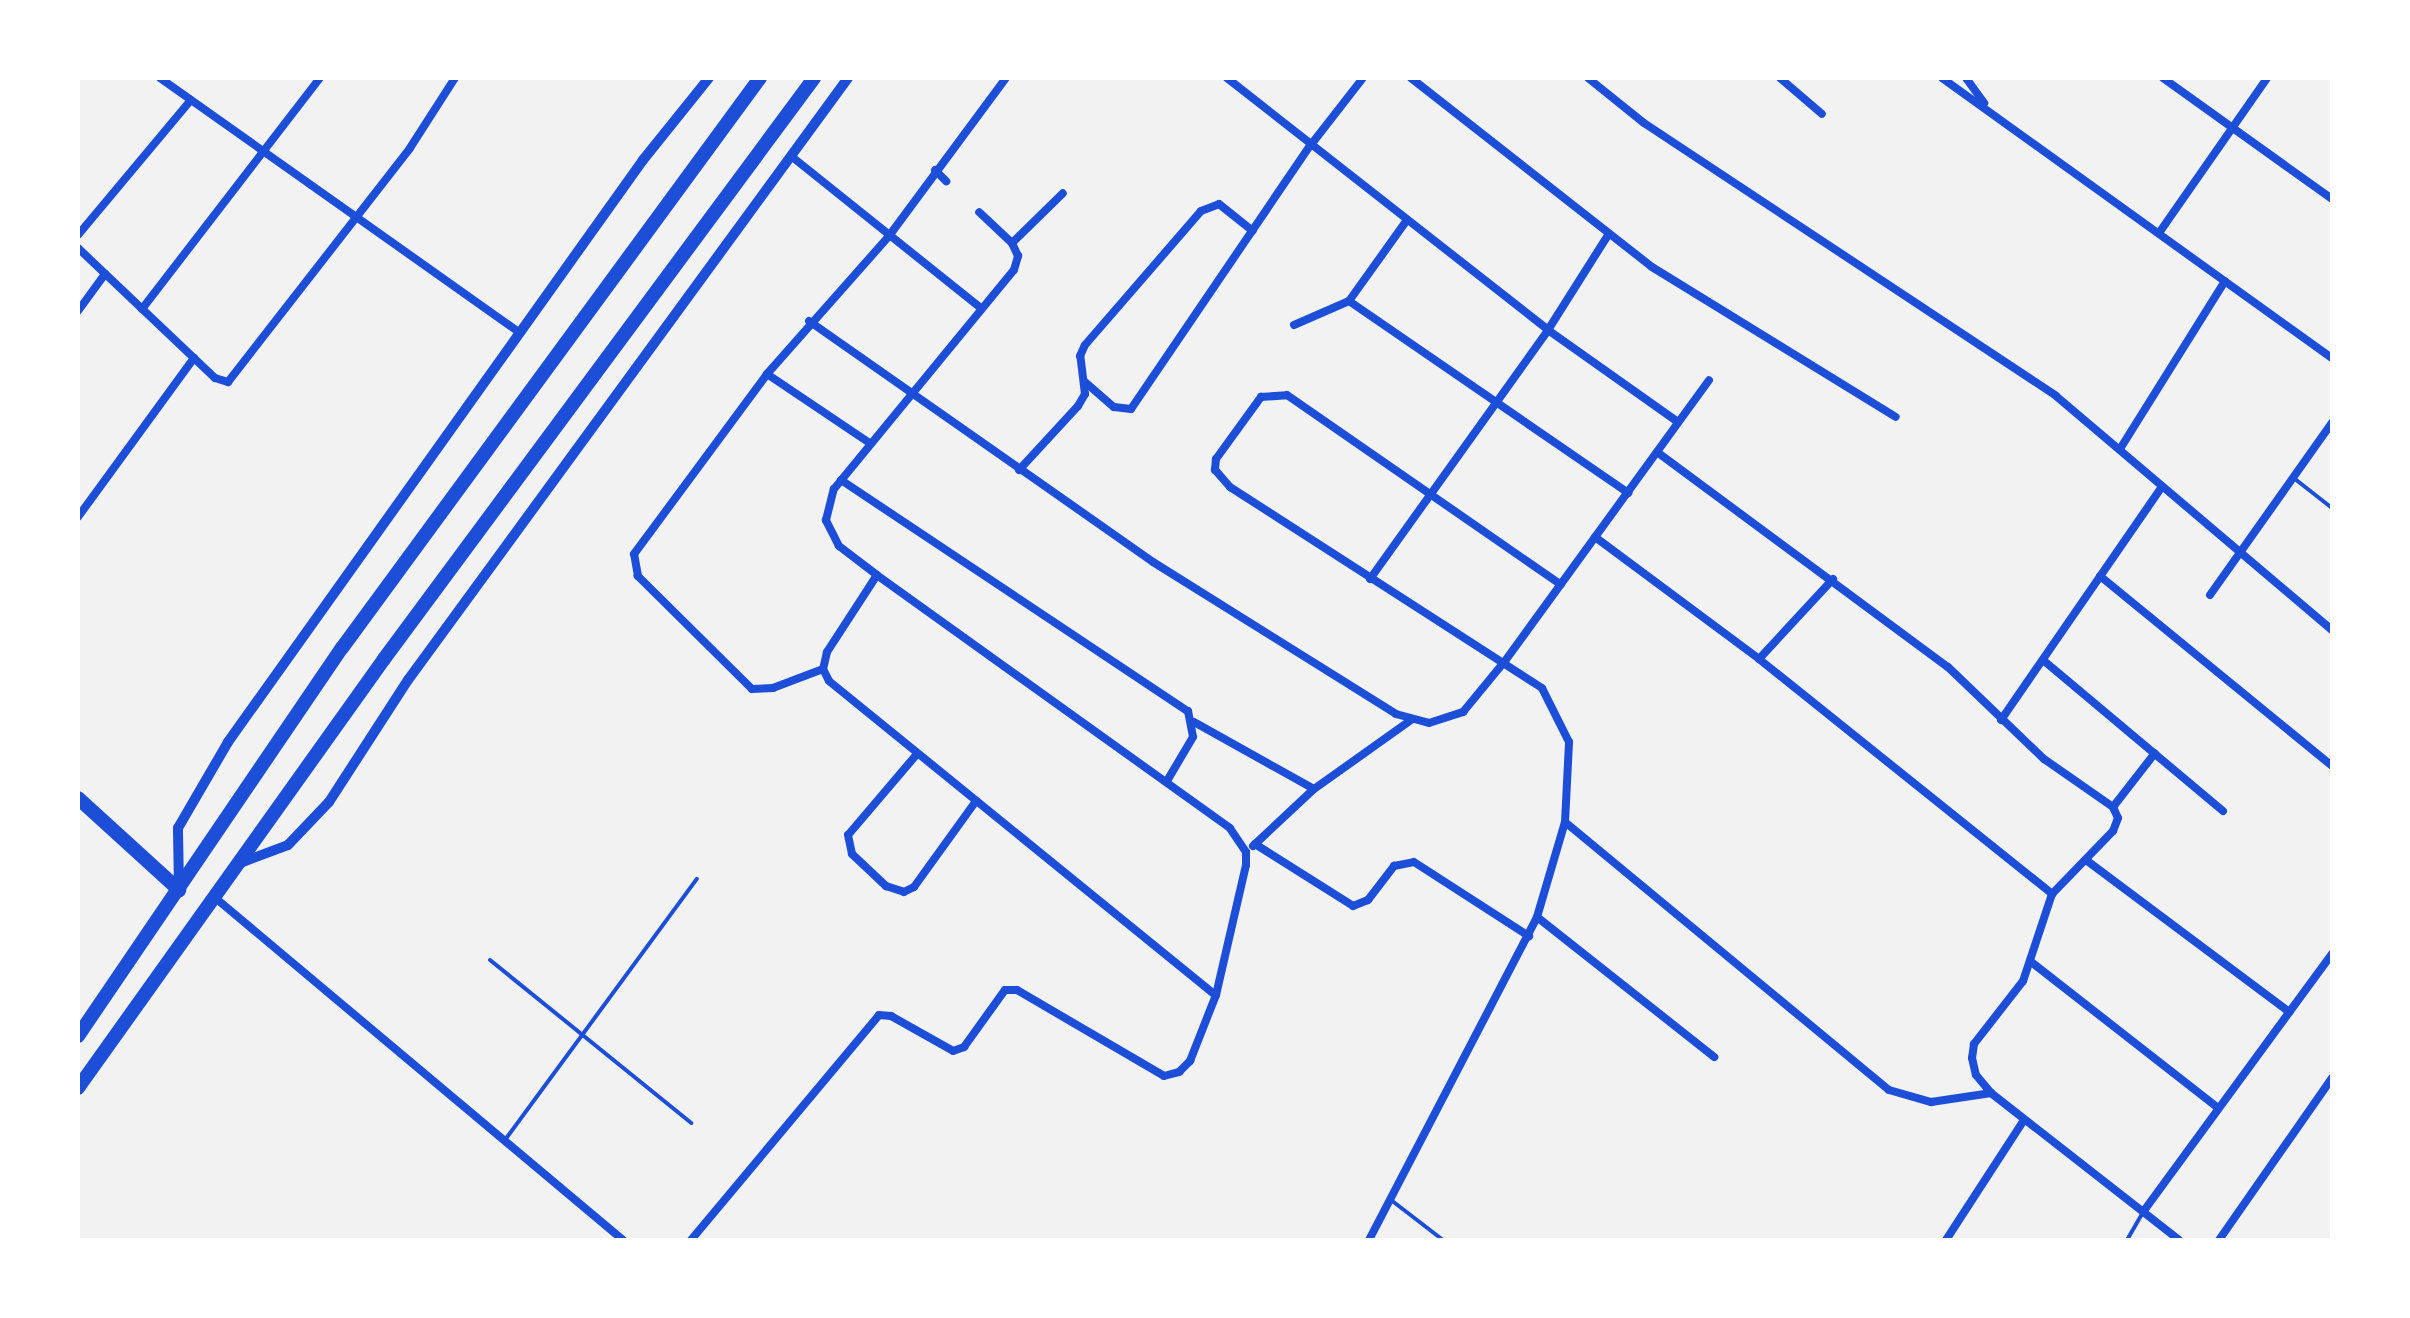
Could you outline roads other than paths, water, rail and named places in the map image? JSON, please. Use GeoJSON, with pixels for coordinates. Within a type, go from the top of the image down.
{"type":"FeatureCollection","features":[{"type":"Feature","properties":{"kind":"highway"},"geometry":{"type":"LineString","coordinates":[[78,1036],[342,648],[760,78]]}},
{"type":"Feature","properties":{"kind":"highway"},"geometry":{"type":"LineString","coordinates":[[78,1088],[234,865],[814,78]]}},
{"type":"Feature","properties":{"kind":"highway"},"geometry":{"type":"LineString","coordinates":[[78,798],[179,890]]}},
{"type":"Feature","properties":{"kind":"street"},"geometry":{"type":"LineString","coordinates":[[160,78],[520,333]]}},
{"type":"Feature","properties":{"kind":"street"},"geometry":{"type":"LineString","coordinates":[[142,309],[267,152],[320,78]]}},
{"type":"Feature","properties":{"kind":"street"},"geometry":{"type":"LineString","coordinates":[[78,248],[222,382],[235,378],[410,148],[455,78]]}},
{"type":"Feature","properties":{"kind":"street"},"geometry":{"type":"LineString","coordinates":[[179,890],[176,845],[188,804],[520,333],[709,78]]}},
{"type":"Feature","properties":{"kind":"street"},"geometry":{"type":"LineString","coordinates":[[234,865],[288,845],[329,802],[408,680],[848,78]]}},
{"type":"Feature","properties":{"kind":"street"},"geometry":{"type":"LineString","coordinates":[[823,669],[773,688],[752,689],[632,565],[645,539],[767,374],[809,321],[889,236],[1006,78]]}},
{"type":"Feature","properties":{"kind":"street"},"geometry":{"type":"LineString","coordinates":[[1227,78],[1548,330],[1678,422]]}},
{"type":"Feature","properties":{"kind":"street"},"geometry":{"type":"LineString","coordinates":[[1085,382],[1114,407],[1131,409],[1310,146],[1363,78]]}},
{"type":"Feature","properties":{"kind":"street"},"geometry":{"type":"LineString","coordinates":[[1411,78],[1608,235],[1737,322],[1896,417]]}},
{"type":"Feature","properties":{"kind":"street"},"geometry":{"type":"LineString","coordinates":[[1588,78],[1731,182],[2056,396],[2238,555],[2332,630]]}},
{"type":"Feature","properties":{"kind":"street"},"geometry":{"type":"LineString","coordinates":[[1780,78],[1822,114]]}},
{"type":"Feature","properties":{"kind":"street"},"geometry":{"type":"LineString","coordinates":[[1942,78],[2332,358]]}},
{"type":"Feature","properties":{"kind":"street"},"geometry":{"type":"LineString","coordinates":[[1966,78],[1988,109]]}},
{"type":"Feature","properties":{"kind":"street"},"geometry":{"type":"LineString","coordinates":[[2163,78],[2332,199]]}},
{"type":"Feature","properties":{"kind":"street"},"geometry":{"type":"LineString","coordinates":[[2159,233],[2267,78]]}},
{"type":"Feature","properties":{"kind":"street"},"geometry":{"type":"LineString","coordinates":[[78,235],[191,100]]}},
{"type":"Feature","properties":{"kind":"street"},"geometry":{"type":"LineString","coordinates":[[791,156],[981,308]]}},
{"type":"Feature","properties":{"kind":"street"},"geometry":{"type":"LineString","coordinates":[[935,170],[946,181]]}},
{"type":"Feature","properties":{"kind":"street"},"geometry":{"type":"LineString","coordinates":[[1012,243],[1063,193]]}},
{"type":"Feature","properties":{"kind":"street"},"geometry":{"type":"LineString","coordinates":[[1019,470],[1078,406],[1085,382],[1080,356],[1085,345],[1201,211],[1219,204],[1253,231]]}},
{"type":"Feature","properties":{"kind":"street"},"geometry":{"type":"LineString","coordinates":[[979,212],[1012,243],[1018,256],[1014,270],[841,480],[826,503],[830,533],[877,575],[1230,828],[1246,852]]}},
{"type":"Feature","properties":{"kind":"street"},"geometry":{"type":"LineString","coordinates":[[1294,325],[1349,301],[1407,220]]}},
{"type":"Feature","properties":{"kind":"street"},"geometry":{"type":"LineString","coordinates":[[1370,579],[1492,403],[1548,330],[1608,235]]}},
{"type":"Feature","properties":{"kind":"street"},"geometry":{"type":"LineString","coordinates":[[78,311],[105,274]]}},
{"type":"Feature","properties":{"kind":"street"},"geometry":{"type":"LineString","coordinates":[[2120,449],[2225,281]]}},
{"type":"Feature","properties":{"kind":"street"},"geometry":{"type":"LineString","coordinates":[[1349,301],[1492,403],[1628,493]]}},
{"type":"Feature","properties":{"kind":"street"},"geometry":{"type":"LineString","coordinates":[[809,321],[1153,562],[1411,720],[1429,723],[1463,712],[1505,661],[1709,380]]}},
{"type":"Feature","properties":{"kind":"street"},"geometry":{"type":"LineString","coordinates":[[78,517],[194,358]]}},
{"type":"Feature","properties":{"kind":"street"},"geometry":{"type":"LineString","coordinates":[[767,374],[871,444]]}},
{"type":"Feature","properties":{"kind":"street"},"geometry":{"type":"LineString","coordinates":[[1369,1240],[1537,917],[1565,822],[1570,777],[1565,731],[1542,688],[1505,661],[1370,579],[1220,479],[1216,459],[1251,406],[1274,393],[1287,395],[1561,585]]}},
{"type":"Feature","properties":{"kind":"street"},"geometry":{"type":"LineString","coordinates":[[2210,595],[2332,423]]}},
{"type":"Feature","properties":{"kind":"street"},"geometry":{"type":"LineString","coordinates":[[1657,452],[1833,579],[1948,667],[2044,759],[2113,807],[2118,818],[2113,831],[2052,894],[2023,981],[1974,1044],[1976,1075],[1991,1093],[2024,1120],[2179,1240]]}},
{"type":"Feature","properties":{"kind":"street"},"geometry":{"type":"LineString","coordinates":[[841,480],[1177,703],[1194,722],[1314,789]]}},
{"type":"Feature","properties":{"kind":"street"},"geometry":{"type":"LineString","coordinates":[[2001,720],[2162,487]]}},
{"type":"Feature","properties":{"kind":"street"},"geometry":{"type":"LineString","coordinates":[[1595,537],[1759,659],[2052,894]]}},
{"type":"Feature","properties":{"kind":"street"},"geometry":{"type":"LineString","coordinates":[[877,575],[827,652],[823,669],[840,693],[1216,995]]}},
{"type":"Feature","properties":{"kind":"street"},"geometry":{"type":"LineString","coordinates":[[2100,576],[2332,766]]}},
{"type":"Feature","properties":{"kind":"street"},"geometry":{"type":"LineString","coordinates":[[1759,659],[1833,579]]}},
{"type":"Feature","properties":{"kind":"street"},"geometry":{"type":"LineString","coordinates":[[2043,660],[2223,811]]}},
{"type":"Feature","properties":{"kind":"street"},"geometry":{"type":"LineString","coordinates":[[691,1240],[879,1015],[891,1016],[953,1051],[964,1047],[1005,990],[1017,990],[1164,1076],[1179,1072],[1190,1061],[1216,995],[1246,852],[1314,789],[1411,720]]}},
{"type":"Feature","properties":{"kind":"street"},"geometry":{"type":"LineString","coordinates":[[1167,781],[1193,737],[1194,722]]}},
{"type":"Feature","properties":{"kind":"street"},"geometry":{"type":"LineString","coordinates":[[2113,807],[2155,753]]}},
{"type":"Feature","properties":{"kind":"street"},"geometry":{"type":"LineString","coordinates":[[917,754],[848,835],[852,854],[886,886],[904,892],[914,887],[976,801]]}},
{"type":"Feature","properties":{"kind":"street"},"geometry":{"type":"LineString","coordinates":[[1565,822],[1889,1090],[1931,1102],[1991,1093]]}},
{"type":"Feature","properties":{"kind":"street"},"geometry":{"type":"LineString","coordinates":[[1255,844],[1353,906],[1368,900],[1394,866],[1403,860],[1414,862],[1529,936]]}},
{"type":"Feature","properties":{"kind":"street"},"geometry":{"type":"LineString","coordinates":[[2086,860],[2289,1012]]}},
{"type":"Feature","properties":{"kind":"street"},"geometry":{"type":"LineString","coordinates":[[212,896],[623,1240]]}},
{"type":"Feature","properties":{"kind":"street"},"geometry":{"type":"LineString","coordinates":[[1537,917],[1714,1057]]}},
{"type":"Feature","properties":{"kind":"street"},"geometry":{"type":"LineString","coordinates":[[2143,1212],[2332,954]]}},
{"type":"Feature","properties":{"kind":"street"},"geometry":{"type":"LineString","coordinates":[[2030,961],[2218,1108]]}},
{"type":"Feature","properties":{"kind":"street"},"geometry":{"type":"LineString","coordinates":[[2219,1240],[2332,1078]]}},
{"type":"Feature","properties":{"kind":"street"},"geometry":{"type":"LineString","coordinates":[[1946,1240],[2024,1120]]}},
{"type":"Feature","properties":{"kind":"lane"},"geometry":{"type":"LineString","coordinates":[[2293,478],[2332,508]]}},
{"type":"Feature","properties":{"kind":"lane"},"geometry":{"type":"LineString","coordinates":[[505,1140],[697,879]]}},
{"type":"Feature","properties":{"kind":"lane"},"geometry":{"type":"LineString","coordinates":[[490,960],[691,1123]]}},
{"type":"Feature","properties":{"kind":"lane"},"geometry":{"type":"LineString","coordinates":[[1391,1200],[1443,1240]]}},
{"type":"Feature","properties":{"kind":"lane"},"geometry":{"type":"LineString","coordinates":[[2127,1240],[2143,1212]]}}]}
